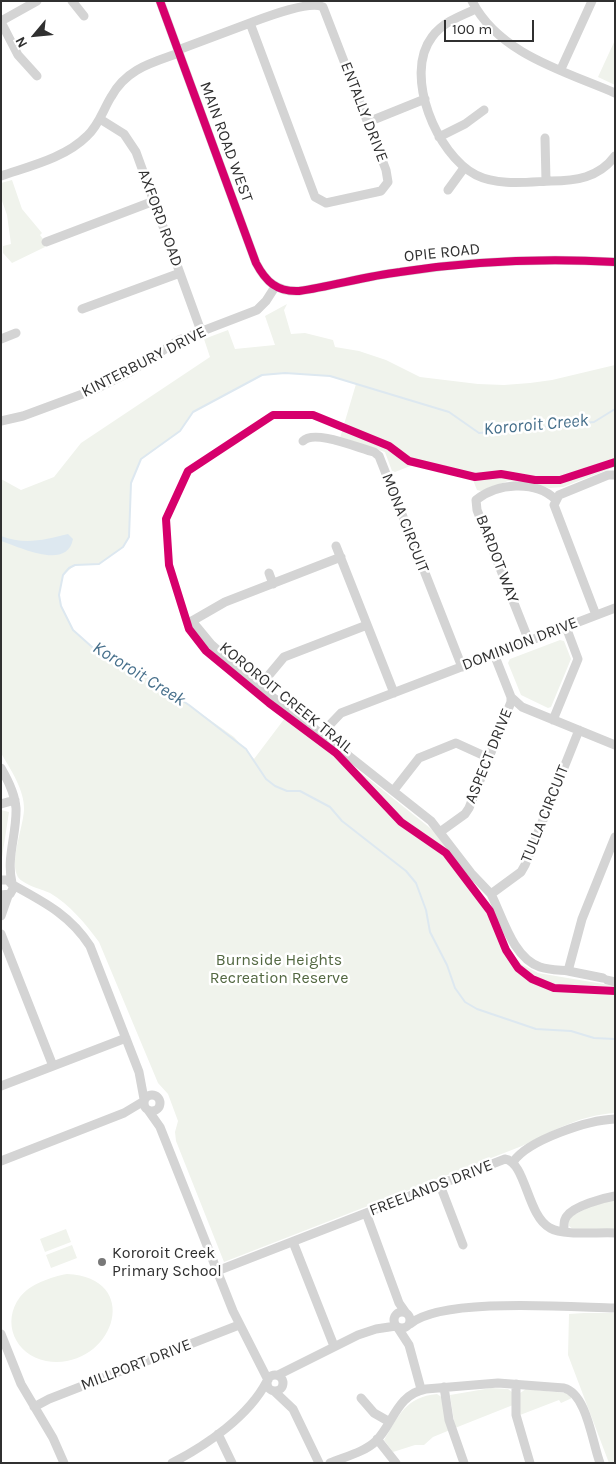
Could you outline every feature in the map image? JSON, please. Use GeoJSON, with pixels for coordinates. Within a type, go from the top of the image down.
{"type":"FeatureCollection","features":[{"type":"Feature","properties":{"kind":"street"},"geometry":{"type":"LineString","coordinates":[[37,1],[1,21],[18,54],[37,76]]}},
{"type":"Feature","properties":{"kind":"street"},"geometry":{"type":"LineString","coordinates":[[72,1],[84,16]]}},
{"type":"Feature","properties":{"kind":"street","name":"MAIN ROAD WEST"},"geometry":{"type":"LineString","coordinates":[[160,1],[256,263],[266,280],[275,287]]}},
{"type":"Feature","properties":{"kind":"street"},"geometry":{"type":"LineString","coordinates":[[561,70],[592,1]]}},
{"type":"Feature","properties":{"kind":"street","name":"ENTALLY DRIVE"},"geometry":{"type":"LineString","coordinates":[[1,176],[73,148],[87,137],[100,119],[118,86],[128,75],[140,67],[250,23],[308,2],[322,5],[386,170],[387,185],[376,193],[331,202],[319,200],[311,190],[250,23]]}},
{"type":"Feature","properties":{"kind":"street"},"geometry":{"type":"LineString","coordinates":[[614,160],[598,172],[580,180],[501,182],[478,176],[464,168],[449,154],[439,137],[425,99],[420,74],[422,58],[428,44],[446,24],[474,5],[490,28],[509,44],[561,70],[615,93]]}},
{"type":"Feature","properties":{"kind":"street"},"geometry":{"type":"LineString","coordinates":[[368,122],[425,99]]}},
{"type":"Feature","properties":{"kind":"street"},"geometry":{"type":"LineString","coordinates":[[439,137],[465,124],[484,110]]}},
{"type":"Feature","properties":{"kind":"street","name":"AXFORD ROAD"},"geometry":{"type":"LineString","coordinates":[[100,119],[117,128],[132,145],[201,331]]}},
{"type":"Feature","properties":{"kind":"street"},"geometry":{"type":"LineString","coordinates":[[546,138],[546,181]]}},
{"type":"Feature","properties":{"kind":"street"},"geometry":{"type":"LineString","coordinates":[[448,190],[464,168]]}},
{"type":"Feature","properties":{"kind":"street"},"geometry":{"type":"LineString","coordinates":[[46,242],[154,201]]}},
{"type":"Feature","properties":{"kind":"street","name":"OPIE ROAD"},"geometry":{"type":"LineString","coordinates":[[275,287],[287,291],[299,291],[398,272],[479,263],[559,260],[615,262]]}},
{"type":"Feature","properties":{"kind":"street"},"geometry":{"type":"LineString","coordinates":[[82,309],[180,273]]}},
{"type":"Feature","properties":{"kind":"street","name":"KINTERBURY DRIVE"},"geometry":{"type":"LineString","coordinates":[[1,422],[23,416],[102,387],[179,340],[257,310],[266,301],[275,287]]}},
{"type":"Feature","properties":{"kind":"street"},"geometry":{"type":"LineString","coordinates":[[1,339],[16,333]]}},
{"type":"Feature","properties":{"kind":"street","name":"MONA CIRCUIT"},"geometry":{"type":"LineString","coordinates":[[303,441],[306,438],[316,436],[374,452],[379,456],[462,667]]}},
{"type":"Feature","properties":{"kind":"street"},"geometry":{"type":"LineString","coordinates":[[596,615],[554,505],[555,499],[565,492],[608,475],[615,475]]}},
{"type":"Feature","properties":{"kind":"street","name":"BARDOT WAY"},"geometry":{"type":"LineString","coordinates":[[529,641],[477,510],[476,500],[512,485],[548,492],[555,499]]}},
{"type":"Feature","properties":{"kind":"street"},"geometry":{"type":"LineString","coordinates":[[336,546],[394,693]]}},
{"type":"Feature","properties":{"kind":"street"},"geometry":{"type":"LineString","coordinates":[[341,558],[225,602],[191,618],[211,644],[259,687],[322,733],[431,821],[491,894],[520,953],[540,968],[568,971],[608,980]]}},
{"type":"Feature","properties":{"kind":"street"},"geometry":{"type":"LineString","coordinates":[[269,573],[273,584]]}},
{"type":"Feature","properties":{"kind":"street","name":"DOMINION DRIVE"},"geometry":{"type":"LineString","coordinates":[[322,733],[341,713],[615,608]]}},
{"type":"Feature","properties":{"kind":"street"},"geometry":{"type":"LineString","coordinates":[[259,687],[284,657],[367,624]]}},
{"type":"Feature","properties":{"kind":"street"},"geometry":{"type":"LineString","coordinates":[[553,720],[578,659],[566,627]]}},
{"type":"Feature","properties":{"kind":"street"},"geometry":{"type":"LineString","coordinates":[[494,654],[511,697],[522,707],[615,745]]}},
{"type":"Feature","properties":{"kind":"street","name":"ASPECT DRIVE"},"geometry":{"type":"LineString","coordinates":[[440,832],[465,814],[469,808],[511,702],[511,697]]}},
{"type":"Feature","properties":{"kind":"street","name":"TULLA CIRCUIT"},"geometry":{"type":"LineString","coordinates":[[491,894],[521,872],[525,866],[579,730]]}},
{"type":"Feature","properties":{"kind":"street"},"geometry":{"type":"LineString","coordinates":[[394,790],[420,758],[456,743],[489,758]]}},
{"type":"Feature","properties":{"kind":"street"},"geometry":{"type":"LineString","coordinates":[[1,768],[15,800],[16,817],[9,861],[1,880],[6,879],[63,914],[84,937],[94,956],[139,1072],[145,1104],[158,1123],[166,1140],[239,1325],[268,1380],[268,1386],[293,1409]]}},
{"type":"Feature","properties":{"kind":"street"},"geometry":{"type":"LineString","coordinates":[[1,804],[15,800]]}},
{"type":"Feature","properties":{"kind":"street"},"geometry":{"type":"LineString","coordinates":[[568,971],[582,919],[615,837]]}},
{"type":"Feature","properties":{"kind":"street"},"geometry":{"type":"LineString","coordinates":[[1,916],[12,884],[9,861]]}},
{"type":"Feature","properties":{"kind":"street"},"geometry":{"type":"LineString","coordinates":[[7,895],[37,897]]}},
{"type":"Feature","properties":{"kind":"street"},"geometry":{"type":"LineString","coordinates":[[1,934],[53,1066]]}},
{"type":"Feature","properties":{"kind":"street"},"geometry":{"type":"LineString","coordinates":[[1,1086],[126,1038]]}},
{"type":"Feature","properties":{"kind":"street"},"geometry":{"type":"LineString","coordinates":[[139,1072],[160,1099],[166,1140]]}},
{"type":"Feature","properties":{"kind":"street"},"geometry":{"type":"LineString","coordinates":[[1,1161],[145,1104],[148,1095],[155,1095]]}},
{"type":"Feature","properties":{"kind":"street"},"geometry":{"type":"LineString","coordinates":[[145,1104],[155,1110],[160,1104]]}},
{"type":"Feature","properties":{"kind":"street"},"geometry":{"type":"LineString","coordinates":[[513,1162],[522,1153],[575,1126],[615,1119]]}},
{"type":"Feature","properties":{"kind":"street","name":"FREELANDS DRIVE"},"geometry":{"type":"LineString","coordinates":[[217,1271],[501,1161],[509,1160],[513,1162],[539,1219],[548,1227],[564,1231],[615,1232]]}},
{"type":"Feature","properties":{"kind":"street"},"geometry":{"type":"LineString","coordinates":[[440,1185],[463,1246]]}},
{"type":"Feature","properties":{"kind":"street"},"geometry":{"type":"LineString","coordinates":[[564,1231],[565,1219],[568,1214],[597,1200],[615,1196]]}},
{"type":"Feature","properties":{"kind":"street"},"geometry":{"type":"LineString","coordinates":[[366,1213],[399,1302],[407,1314],[410,1350]]}},
{"type":"Feature","properties":{"kind":"street"},"geometry":{"type":"LineString","coordinates":[[293,1242],[334,1346]]}},
{"type":"Feature","properties":{"kind":"street"},"geometry":{"type":"LineString","coordinates":[[394,1286],[396,1322],[410,1350],[421,1390]]}},
{"type":"Feature","properties":{"kind":"street"},"geometry":{"type":"LineString","coordinates":[[172,1463],[218,1434],[250,1404],[268,1380],[298,1367],[334,1346],[396,1322],[400,1312],[407,1314],[430,1314],[489,1306],[615,1308]]}},
{"type":"Feature","properties":{"kind":"street"},"geometry":{"type":"LineString","coordinates":[[396,1322],[404,1329],[430,1314]]}},
{"type":"Feature","properties":{"kind":"street","name":"MILLPORT DRIVE"},"geometry":{"type":"LineString","coordinates":[[34,1407],[50,1398],[239,1325]]}},
{"type":"Feature","properties":{"kind":"street"},"geometry":{"type":"LineString","coordinates":[[1,1334],[21,1384],[58,1448],[62,1463]]}},
{"type":"Feature","properties":{"kind":"street"},"geometry":{"type":"LineString","coordinates":[[256,1355],[267,1369],[282,1378],[283,1386],[293,1409],[319,1463]]}},
{"type":"Feature","properties":{"kind":"street"},"geometry":{"type":"LineString","coordinates":[[250,1404],[283,1386],[298,1367]]}},
{"type":"Feature","properties":{"kind":"street"},"geometry":{"type":"LineString","coordinates":[[330,1463],[368,1446],[377,1439],[400,1405],[421,1390],[487,1383],[564,1388],[573,1392],[581,1405],[600,1463]]}},
{"type":"Feature","properties":{"kind":"street"},"geometry":{"type":"LineString","coordinates":[[516,1384],[516,1414],[530,1463]]}},
{"type":"Feature","properties":{"kind":"street"},"geometry":{"type":"LineString","coordinates":[[444,1388],[449,1420],[464,1463]]}},
{"type":"Feature","properties":{"kind":"street"},"geometry":{"type":"LineString","coordinates":[[361,1398],[374,1413],[388,1421]]}},
{"type":"Feature","properties":{"kind":"street"},"geometry":{"type":"LineString","coordinates":[[218,1434],[232,1463]]}},
{"type":"Feature","properties":{"kind":"street"},"geometry":{"type":"LineString","coordinates":[[377,1439],[396,1463]]}},
{"type":"Feature","properties":{"kind":"green space"},"geometry":{"type":"Polygon","coordinates":[[[615,40],[615,85],[598,77],[615,40]]]}},
{"type":"Feature","properties":{"kind":"green space"},"geometry":{"type":"Polygon","coordinates":[[[12,180],[22,209],[42,233],[40,235],[45,247],[12,263],[3,253],[3,246],[11,244],[7,215],[1,198],[1,183],[12,180]]]}},
{"type":"Feature","properties":{"kind":"green space","name":"Burnside Heights Recreation Reserve"},"geometry":{"type":"Polygon","coordinates":[[[287,304],[284,310],[291,334],[305,333],[333,340],[335,347],[359,351],[386,360],[420,377],[504,385],[552,380],[615,365],[615,467],[563,487],[550,488],[508,481],[481,491],[477,490],[473,480],[413,465],[395,472],[392,471],[385,452],[340,438],[356,384],[330,376],[285,373],[262,375],[193,412],[180,431],[141,459],[131,483],[129,537],[123,547],[99,564],[75,565],[63,575],[59,595],[61,606],[73,630],[101,655],[136,670],[189,705],[234,737],[254,759],[288,714],[435,832],[490,907],[511,953],[521,964],[538,973],[615,986],[615,1113],[578,1120],[522,1146],[224,1262],[176,1141],[175,1132],[178,1121],[168,1094],[158,1083],[99,942],[71,909],[50,893],[26,884],[19,878],[15,868],[24,802],[16,780],[1,753],[1,479],[21,490],[54,477],[81,443],[210,357],[204,339],[228,330],[235,349],[275,345],[265,316],[287,304]]]}},
{"type":"Feature","properties":{"kind":"green space"},"geometry":{"type":"Polygon","coordinates":[[[560,640],[564,641],[571,659],[551,707],[548,708],[521,695],[508,663],[510,659],[560,640]]]}},
{"type":"Feature","properties":{"kind":"green space"},"geometry":{"type":"Polygon","coordinates":[[[1,810],[9,812],[1,864],[1,810]]]}},
{"type":"Feature","properties":{"kind":"green space"},"geometry":{"type":"Polygon","coordinates":[[[615,1199],[615,1230],[573,1229],[569,1226],[568,1218],[599,1202],[615,1199]]]}},
{"type":"Feature","properties":{"kind":"green space"},"geometry":{"type":"Polygon","coordinates":[[[66,1229],[71,1242],[45,1252],[40,1239],[66,1229]]]}},
{"type":"Feature","properties":{"kind":"green space"},"geometry":{"type":"Polygon","coordinates":[[[72,1245],[77,1258],[51,1268],[46,1255],[72,1245]]]}},
{"type":"Feature","properties":{"kind":"green space"},"geometry":{"type":"Polygon","coordinates":[[[67,1274],[91,1279],[106,1291],[112,1306],[111,1323],[102,1339],[88,1353],[69,1361],[46,1361],[35,1358],[19,1345],[14,1336],[12,1317],[14,1307],[29,1288],[48,1279],[67,1274]]]}},
{"type":"Feature","properties":{"kind":"green space"},"geometry":{"type":"Polygon","coordinates":[[[615,1313],[615,1463],[609,1463],[568,1355],[569,1314],[615,1313]]]}},
{"type":"Feature","properties":{"kind":"green space"},"geometry":{"type":"Polygon","coordinates":[[[491,1388],[508,1389],[512,1392],[513,1405],[455,1428],[450,1395],[491,1388]]]}},
{"type":"Feature","properties":{"kind":"green space"},"geometry":{"type":"Polygon","coordinates":[[[526,1389],[566,1393],[572,1398],[561,1403],[559,1400],[520,1415],[520,1393],[526,1389]]]}},
{"type":"Feature","properties":{"kind":"green space"},"geometry":{"type":"Polygon","coordinates":[[[437,1394],[443,1398],[450,1430],[433,1437],[424,1445],[415,1445],[393,1452],[384,1440],[399,1415],[418,1399],[437,1394]]]}},
{"type":"Feature","properties":{"kind":"shaded area"},"geometry":{"type":"Polygon","coordinates":[[[68,534],[73,539],[69,549],[62,554],[53,555],[42,554],[1,541],[1,536],[26,541],[43,540],[68,534]]]}},
{"type":"Feature","properties":{"kind":"waterway","name":"Kororoit Creek"},"geometry":{"type":"LineString","coordinates":[[615,409],[594,422],[479,433],[449,412],[330,376],[285,373],[262,375],[193,412],[180,431],[141,459],[131,483],[129,537],[123,547],[99,564],[75,565],[69,568],[63,575],[59,595],[61,606],[73,630],[101,655],[136,670],[189,705],[246,749],[266,779],[275,786],[287,791],[300,791],[330,807],[342,821],[406,871],[416,883],[426,910],[430,932],[447,965],[455,988],[465,1002],[477,1009],[536,1029],[571,1031],[594,1038],[615,1039]]}},
{"type":"Feature","properties":{"kind":"cycle path"},"geometry":{"type":"LineString","coordinates":[[160,1],[256,263],[264,276],[278,288],[299,291],[387,274],[481,263],[561,260],[615,262]]}},
{"type":"Feature","properties":{"kind":"cycle path","name":"KOROROIT CREEK TRAIL"},"geometry":{"type":"LineString","coordinates":[[615,462],[560,480],[535,480],[501,474],[475,477],[409,461],[389,446],[313,415],[273,415],[188,471],[166,519],[169,565],[189,629],[206,651],[269,703],[336,753],[401,822],[446,853],[490,911],[506,950],[518,968],[532,979],[554,988],[615,991]]}},
{"type":"Feature","properties":{"kind":"place","name":"Kororoit Creek Primary School"},"geometry":{"type":"Point","coordinates":[102,1262]}}]}
